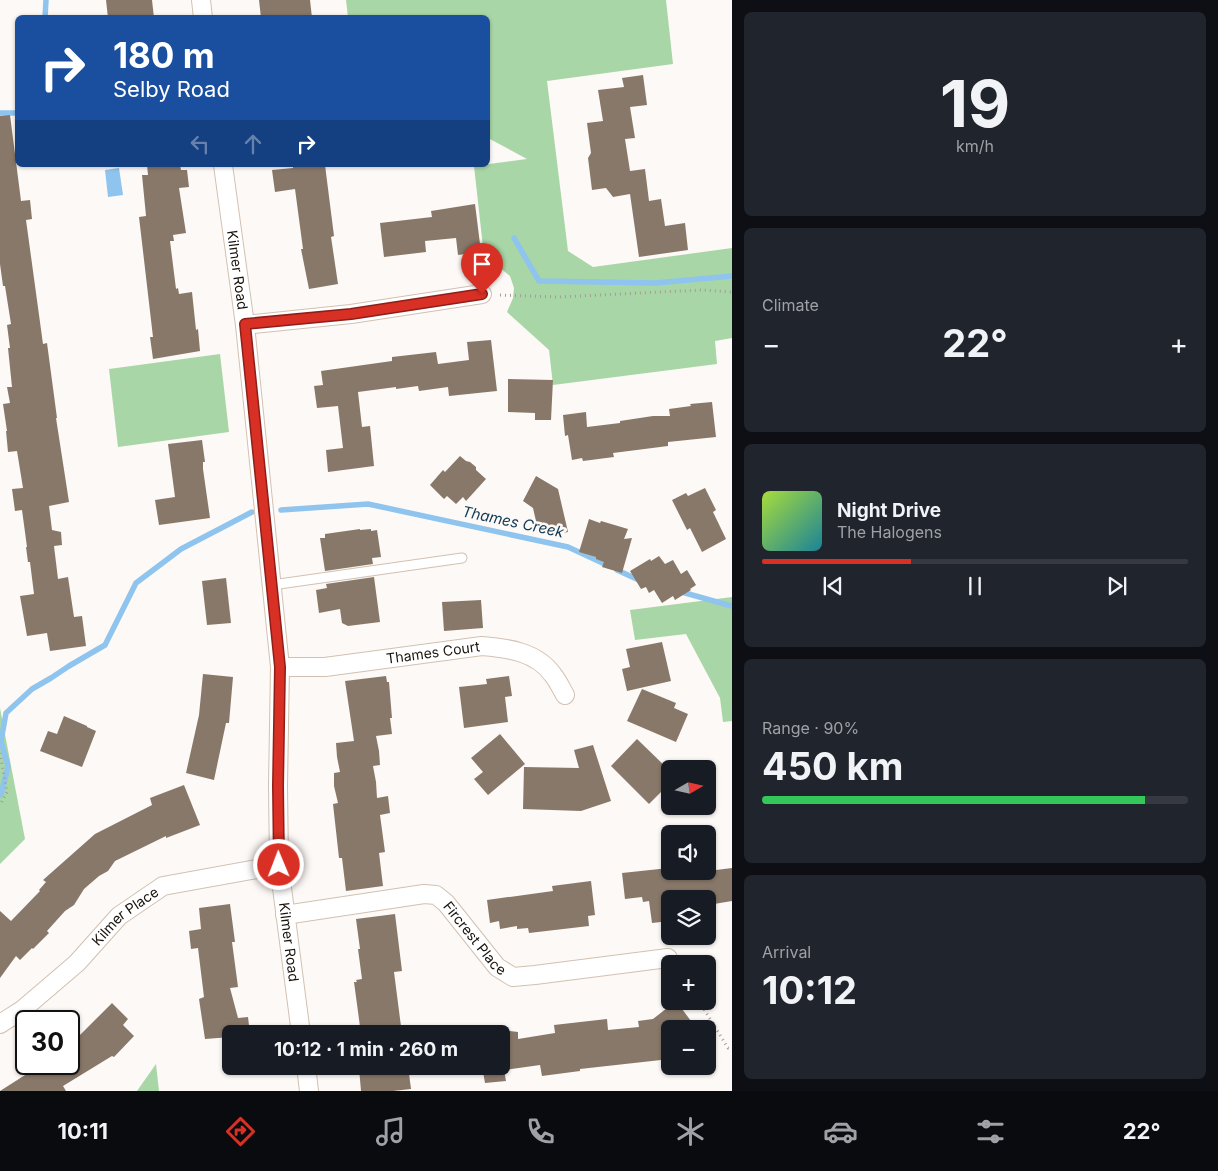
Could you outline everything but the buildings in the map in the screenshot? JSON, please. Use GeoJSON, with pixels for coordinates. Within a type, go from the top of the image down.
{"type":"FeatureCollection","features":[{"type":"Feature","properties":{"kind":"street"},"geometry":{"type":"LineString","coordinates":[[201,0],[204,15]]}},
{"type":"Feature","properties":{"kind":"street","name":"Kilmer Road"},"geometry":{"type":"LineString","coordinates":[[224,167],[245,324],[280,667],[279,865],[300,1025]]}},
{"type":"Feature","properties":{"kind":"street"},"geometry":{"type":"LineString","coordinates":[[245,324],[351,314],[482,294]]}},
{"type":"Feature","properties":{"kind":"street","name":"Thames Court"},"geometry":{"type":"LineString","coordinates":[[280,667],[325,667],[482,646],[498,647],[520,652],[541,662],[552,674],[565,695]]}},
{"type":"Feature","properties":{"kind":"street","name":"Kilmer Place"},"geometry":{"type":"LineString","coordinates":[[0,1024],[22,1010],[76,963],[119,916],[163,886],[279,865]]}},
{"type":"Feature","properties":{"kind":"street","name":"Fircrest Place"},"geometry":{"type":"LineString","coordinates":[[285,915],[424,894],[436,895],[446,903],[497,967],[513,977],[535,976],[661,959]]}},
{"type":"Feature","properties":{"kind":"street"},"geometry":{"type":"LineString","coordinates":[[307,1075],[309,1091]]}},
{"type":"Feature","properties":{"kind":"lane"},"geometry":{"type":"LineString","coordinates":[[272,585],[462,558]]}},
{"type":"Feature","properties":{"kind":"path"},"geometry":{"type":"LineString","coordinates":[[482,294],[558,297],[703,290],[732,292]]}},
{"type":"Feature","properties":{"kind":"path"},"geometry":{"type":"LineString","coordinates":[[0,753],[8,792],[0,805]]}},
{"type":"Feature","properties":{"kind":"path"},"geometry":{"type":"LineString","coordinates":[[705,1010],[728,1048],[732,1049]]}},
{"type":"Feature","properties":{"kind":"green space"},"geometry":{"type":"Polygon","coordinates":[[[346,0],[666,0],[673,64],[547,81],[568,251],[593,267],[732,248],[732,338],[715,341],[717,364],[553,385],[549,350],[507,312],[513,298],[514,288],[510,276],[499,267],[485,265],[474,167],[490,167],[490,164],[527,159],[490,139],[490,15],[348,15],[346,0]]]}},
{"type":"Feature","properties":{"kind":"green space"},"geometry":{"type":"Polygon","coordinates":[[[220,354],[229,432],[118,447],[109,369],[220,354]]]}},
{"type":"Feature","properties":{"kind":"green space"},"geometry":{"type":"Polygon","coordinates":[[[732,597],[732,721],[723,722],[720,698],[686,634],[635,640],[630,610],[732,597]]]}},
{"type":"Feature","properties":{"kind":"green space"},"geometry":{"type":"Polygon","coordinates":[[[0,708],[25,839],[0,864],[0,708]]]}},
{"type":"Feature","properties":{"kind":"green space"},"geometry":{"type":"Polygon","coordinates":[[[156,1064],[159,1091],[137,1091],[156,1064]]]}},
{"type":"Feature","properties":{"kind":"water"},"geometry":{"type":"Polygon","coordinates":[[[119,168],[123,195],[108,197],[105,170],[119,168]]]}},
{"type":"Feature","properties":{"kind":"waterway"},"geometry":{"type":"LineString","coordinates":[[45,15],[46,0]]}},
{"type":"Feature","properties":{"kind":"waterway"},"geometry":{"type":"LineString","coordinates":[[0,113],[15,113]]}},
{"type":"Feature","properties":{"kind":"waterway"},"geometry":{"type":"LineString","coordinates":[[514,238],[539,281],[656,283],[732,276]]}},
{"type":"Feature","properties":{"kind":"waterway","name":"Thames Creek"},"geometry":{"type":"LineString","coordinates":[[281,510],[368,504],[568,547],[609,566]]}},
{"type":"Feature","properties":{"kind":"waterway","name":"Thames Creek"},"geometry":{"type":"LineString","coordinates":[[0,795],[8,767],[1,741],[6,713],[32,689],[105,645],[136,583],[181,549],[252,512]]}},
{"type":"Feature","properties":{"kind":"waterway","name":"Thames Creek"},"geometry":{"type":"LineString","coordinates":[[617,570],[641,581]]}},
{"type":"Feature","properties":{"kind":"waterway","name":"Thames Creek"},"geometry":{"type":"LineString","coordinates":[[678,591],[732,606]]}},
{"type":"Feature","properties":{"kind":"route"},"geometry":{"type":"LineString","coordinates":[[279,865],[280,667],[245,324],[351,314],[482,294]]}}]}
